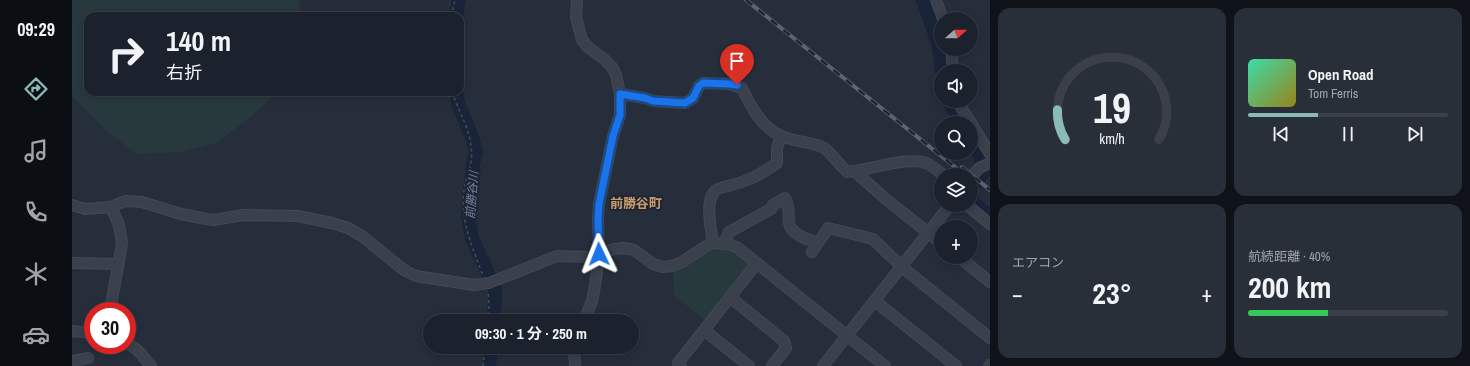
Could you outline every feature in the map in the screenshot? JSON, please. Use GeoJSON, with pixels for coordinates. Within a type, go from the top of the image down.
{"type":"FeatureCollection","features":[{"type":"Feature","properties":{"kind":"street"},"geometry":{"type":"LineString","coordinates":[[577,0],[576,17],[582,40],[589,48],[612,67],[616,75],[620,94],[620,115],[613,136],[599,204],[599,254],[592,301],[587,314]]}},
{"type":"Feature","properties":{"kind":"street"},"geometry":{"type":"LineString","coordinates":[[936,0],[940,12]]}},
{"type":"Feature","properties":{"kind":"street"},"geometry":{"type":"LineString","coordinates":[[620,94],[645,98],[653,101],[685,103],[693,98],[699,86],[703,83],[737,85],[742,88],[762,122],[781,136],[820,146],[826,149],[847,172],[875,166],[915,162],[928,164],[934,168]]}},
{"type":"Feature","properties":{"kind":"street"},"geometry":{"type":"LineString","coordinates":[[978,134],[990,154]]}},
{"type":"Feature","properties":{"kind":"street"},"geometry":{"type":"LineString","coordinates":[[713,243],[709,221],[710,202],[713,193],[715,190],[723,187],[757,177],[778,163],[777,148],[781,136]]}},
{"type":"Feature","properties":{"kind":"street"},"geometry":{"type":"LineString","coordinates":[[978,168],[990,163]]}},
{"type":"Feature","properties":{"kind":"street"},"geometry":{"type":"LineString","coordinates":[[854,171],[934,238]]}},
{"type":"Feature","properties":{"kind":"street"},"geometry":{"type":"LineString","coordinates":[[724,244],[729,232],[771,209],[773,204],[785,198],[788,203],[791,229],[804,238],[818,243]]}},
{"type":"Feature","properties":{"kind":"street"},"geometry":{"type":"LineString","coordinates":[[72,204],[84,209],[111,207],[125,202],[142,202],[181,214],[214,220],[243,215],[298,216],[348,228],[362,236],[404,270],[416,276],[474,285],[488,284],[557,256],[591,257],[614,249],[624,248],[634,250],[653,264],[672,266],[682,262],[713,243],[724,244],[738,248],[885,366]]}},
{"type":"Feature","properties":{"kind":"street"},"geometry":{"type":"LineString","coordinates":[[111,207],[119,225],[122,243],[112,302]]}},
{"type":"Feature","properties":{"kind":"street"},"geometry":{"type":"LineString","coordinates":[[823,366],[944,212]]}},
{"type":"Feature","properties":{"kind":"street"},"geometry":{"type":"LineString","coordinates":[[975,212],[990,224]]}},
{"type":"Feature","properties":{"kind":"street"},"geometry":{"type":"LineString","coordinates":[[812,252],[828,228],[873,240],[902,267],[990,338]]}},
{"type":"Feature","properties":{"kind":"street"},"geometry":{"type":"LineString","coordinates":[[72,263],[118,264]]}},
{"type":"Feature","properties":{"kind":"street"},"geometry":{"type":"LineString","coordinates":[[681,366],[678,363],[757,263]]}},
{"type":"Feature","properties":{"kind":"street"},"geometry":{"type":"LineString","coordinates":[[968,264],[990,282]]}},
{"type":"Feature","properties":{"kind":"street"},"geometry":{"type":"LineString","coordinates":[[730,297],[784,341],[786,348],[772,366]]}},
{"type":"Feature","properties":{"kind":"street"},"geometry":{"type":"LineString","coordinates":[[875,301],[956,366]]}},
{"type":"Feature","properties":{"kind":"street"},"geometry":{"type":"LineString","coordinates":[[704,330],[749,366]]}},
{"type":"Feature","properties":{"kind":"street"},"geometry":{"type":"LineString","coordinates":[[72,331],[84,332]]}},
{"type":"Feature","properties":{"kind":"street"},"geometry":{"type":"LineString","coordinates":[[136,349],[151,366]]}},
{"type":"Feature","properties":{"kind":"street"},"geometry":{"type":"LineString","coordinates":[[574,354],[575,366]]}},
{"type":"Feature","properties":{"kind":"path"},"geometry":{"type":"LineString","coordinates":[[453,12],[455,0]]}},
{"type":"Feature","properties":{"kind":"path"},"geometry":{"type":"LineString","coordinates":[[454,96],[467,127],[472,146],[472,161],[464,191],[464,208],[467,232],[488,284],[488,314]]}},
{"type":"Feature","properties":{"kind":"path"},"geometry":{"type":"LineString","coordinates":[[482,366],[484,354]]}},
{"type":"Feature","properties":{"kind":"shaded area"},"geometry":{"type":"Polygon","coordinates":[[[72,0],[299,0],[300,12],[84,12],[84,96],[274,96],[249,118],[216,143],[180,152],[137,154],[102,127],[72,95],[72,0]]]}},
{"type":"Feature","properties":{"kind":"shaded area"},"geometry":{"type":"Polygon","coordinates":[[[729,246],[758,268],[708,323],[674,295],[673,268],[708,247],[729,246]]]}},
{"type":"Feature","properties":{"kind":"waterway","name":"前勝谷川"},"geometry":{"type":"LineString","coordinates":[[457,12],[459,0]]}},
{"type":"Feature","properties":{"kind":"waterway"},"geometry":{"type":"LineString","coordinates":[[923,0],[939,46],[941,64]]}},
{"type":"Feature","properties":{"kind":"waterway","name":"前勝谷川"},"geometry":{"type":"LineString","coordinates":[[457,96],[476,152],[473,164],[468,217],[472,238],[495,289],[494,314]]}},
{"type":"Feature","properties":{"kind":"waterway"},"geometry":{"type":"LineString","coordinates":[[953,108],[957,116]]}},
{"type":"Feature","properties":{"kind":"waterway"},"geometry":{"type":"LineString","coordinates":[[978,154],[982,161],[990,168]]}},
{"type":"Feature","properties":{"kind":"waterway"},"geometry":{"type":"LineString","coordinates":[[978,179],[988,167]]}},
{"type":"Feature","properties":{"kind":"waterway"},"geometry":{"type":"LineString","coordinates":[[978,207],[990,216]]}},
{"type":"Feature","properties":{"kind":"waterway","name":"前勝谷川"},"geometry":{"type":"LineString","coordinates":[[489,366],[490,354]]}},
{"type":"Feature","properties":{"kind":"railway"},"geometry":{"type":"LineString","coordinates":[[746,0],[956,168]]}},
{"type":"Feature","properties":{"kind":"railway"},"geometry":{"type":"LineString","coordinates":[[962,167],[990,190]]}},
{"type":"Feature","properties":{"kind":"district","name":"前勝谷町"},"geometry":{"type":"Point","coordinates":[636,203]}},
{"type":"Feature","properties":{"kind":"route"},"geometry":{"type":"LineString","coordinates":[[599,254],[599,204],[613,136],[620,115],[620,94],[645,98],[653,101],[685,103],[693,98],[699,86],[703,83],[737,85]]}}]}
